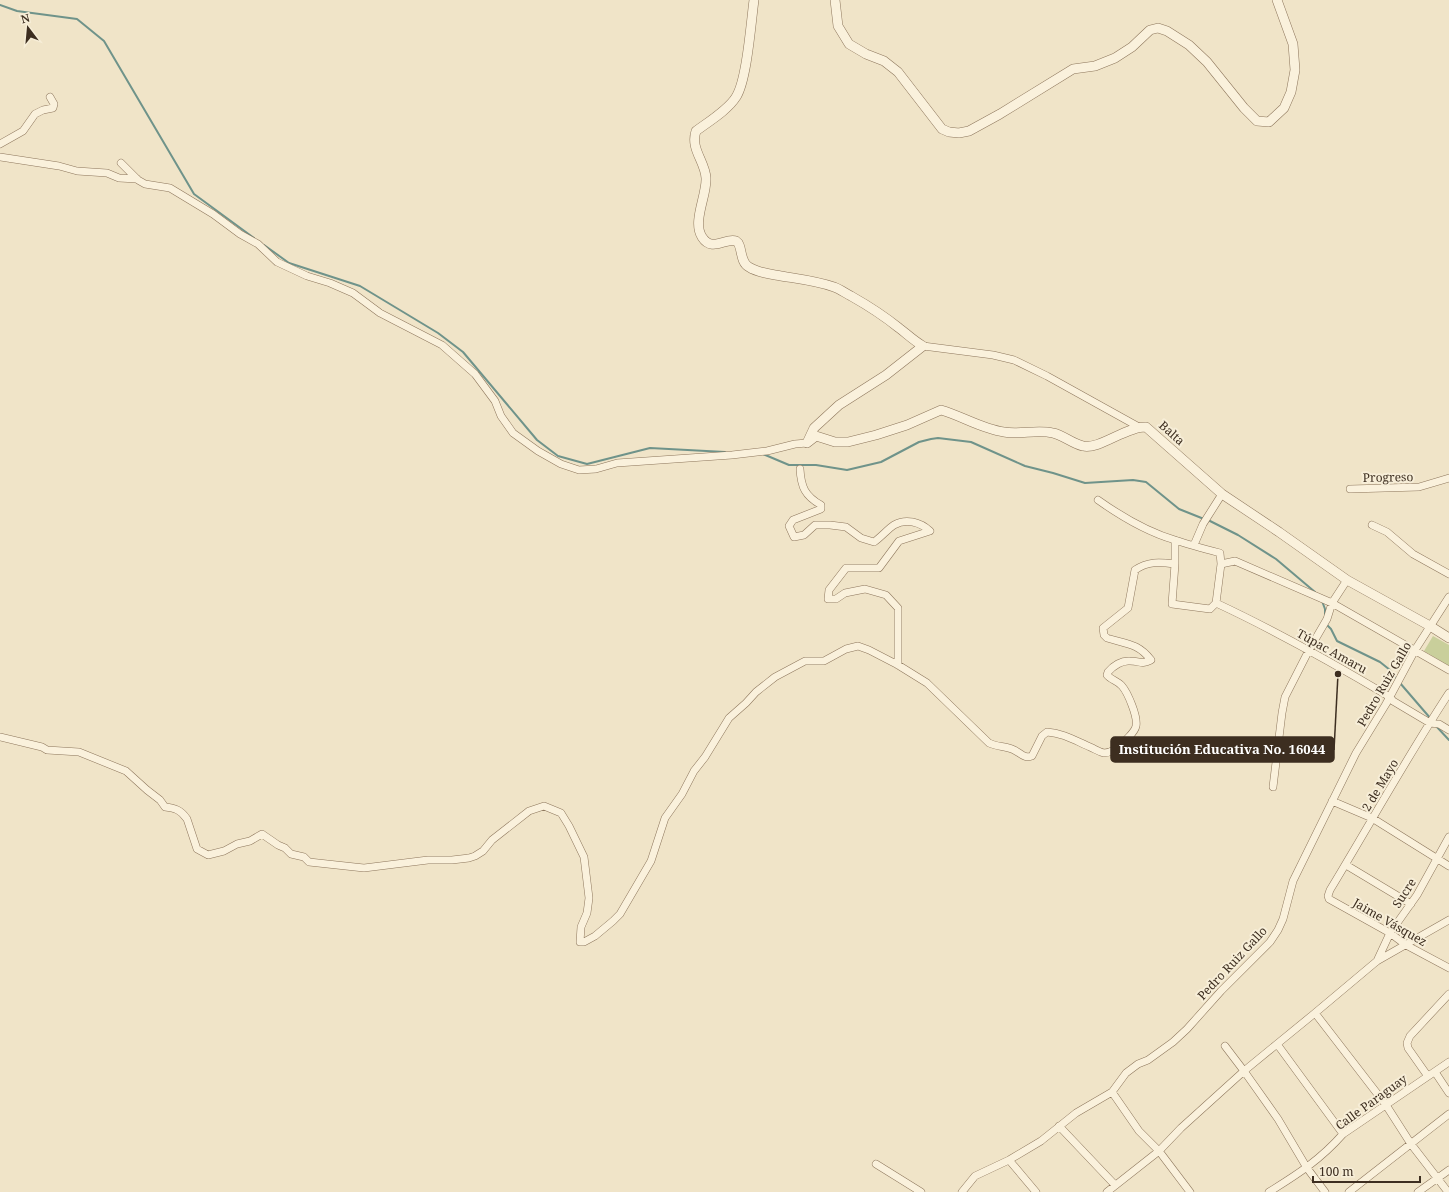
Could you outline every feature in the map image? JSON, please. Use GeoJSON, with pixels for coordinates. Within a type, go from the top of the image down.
{"type":"FeatureCollection","features":[{"type":"Feature","properties":{"kind":"street"},"geometry":{"type":"LineString","coordinates":[[754,0],[744,74],[737,97],[696,131],[694,137],[694,144],[706,176],[706,186],[699,216],[699,229],[701,237],[707,242],[714,244],[733,240],[736,241],[739,244],[744,262],[747,266],[757,271],[810,281],[836,288],[857,299],[923,346],[994,354],[1014,360],[1047,376],[1139,427]]}},
{"type":"Feature","properties":{"kind":"street"},"geometry":{"type":"LineString","coordinates":[[835,0],[838,26],[850,44],[866,54],[884,61],[898,72],[942,129],[949,132],[959,133],[970,131],[1072,69],[1096,66],[1115,58],[1132,47],[1150,30],[1158,28],[1167,31],[1189,45],[1207,62],[1257,122],[1269,122],[1284,108],[1291,92],[1295,70],[1293,44],[1277,0]]}},
{"type":"Feature","properties":{"kind":"street"},"geometry":{"type":"LineString","coordinates":[[0,144],[23,132],[35,114],[43,110],[53,108],[54,104],[50,97]]}},
{"type":"Feature","properties":{"kind":"street"},"geometry":{"type":"LineString","coordinates":[[0,157],[58,166],[77,171],[107,173],[119,178],[137,180]]}},
{"type":"Feature","properties":{"kind":"street"},"geometry":{"type":"LineString","coordinates":[[121,163],[137,180],[145,184],[170,188],[214,214],[240,234],[258,244],[277,262],[307,276],[330,283],[353,293],[380,313],[442,345],[475,374],[495,401],[501,416],[513,433],[561,464],[579,470],[596,469],[617,463],[767,451],[795,444],[807,443],[814,428],[839,405],[886,375],[923,346]]}},
{"type":"Feature","properties":{"kind":"street","name":"Balta"},"geometry":{"type":"LineString","coordinates":[[807,443],[816,436],[834,442],[848,442],[907,425],[941,410],[1003,432],[1020,433],[1042,431],[1053,433],[1084,447],[1105,441],[1139,427],[1146,427],[1222,494],[1347,580],[1449,638]]}},
{"type":"Feature","properties":{"kind":"street"},"geometry":{"type":"LineString","coordinates":[[800,469],[801,480],[806,493],[813,500],[822,505],[821,509],[793,520],[789,526],[794,537],[804,535],[815,525],[846,527],[861,538],[874,542],[884,535],[893,525],[907,521],[924,525],[930,531],[898,541],[879,568],[846,568],[830,590],[828,598],[836,599],[845,593],[865,589],[886,595],[898,608],[898,664]]}},
{"type":"Feature","properties":{"kind":"street","name":"Progreso"},"geometry":{"type":"LineString","coordinates":[[1350,489],[1420,487],[1449,478]]}},
{"type":"Feature","properties":{"kind":"street"},"geometry":{"type":"LineString","coordinates":[[1194,545],[1211,509],[1222,494]]}},
{"type":"Feature","properties":{"kind":"street"},"geometry":{"type":"LineString","coordinates":[[1098,500],[1121,516],[1174,540],[1220,553],[1221,564],[1216,604],[1210,609],[1172,604],[1175,564],[1174,540]]}},
{"type":"Feature","properties":{"kind":"street"},"geometry":{"type":"LineString","coordinates":[[1372,525],[1387,532],[1413,554],[1449,574]]}},
{"type":"Feature","properties":{"kind":"street"},"geometry":{"type":"LineString","coordinates":[[1221,564],[1235,561],[1332,603],[1449,670]]}},
{"type":"Feature","properties":{"kind":"street"},"geometry":{"type":"LineString","coordinates":[[0,737],[42,747],[47,750],[79,752],[126,771],[160,800],[165,807],[175,808],[185,815],[197,849],[208,855],[220,853],[237,844],[250,841],[262,834],[278,846],[286,848],[292,854],[304,857],[309,862],[342,867],[364,868],[428,860],[458,859],[475,856],[492,840],[529,811],[544,806],[561,813],[584,857],[589,898],[587,913],[581,927],[580,942],[584,942],[604,930],[620,914],[651,861],[665,818],[682,794],[694,770],[705,757],[729,718],[756,692],[775,677],[805,661],[824,661],[846,649],[858,646],[869,650],[898,664],[927,683],[988,743],[1013,749],[1025,757],[1029,757],[1034,754],[1042,736],[1047,732],[1068,736],[1099,752],[1109,752],[1118,747],[1134,732],[1136,725],[1134,713],[1126,692],[1121,684],[1110,678],[1107,674],[1122,662],[1130,661],[1144,663],[1152,660],[1139,647],[1107,638],[1104,635],[1103,628],[1128,608],[1135,570],[1146,564],[1155,562],[1175,564]]}},
{"type":"Feature","properties":{"kind":"street"},"geometry":{"type":"LineString","coordinates":[[1273,787],[1285,697],[1327,619],[1332,603],[1347,580]]}},
{"type":"Feature","properties":{"kind":"street","name":"Pedro Ruiz Gallo"},"geometry":{"type":"LineString","coordinates":[[962,1192],[975,1176],[1009,1160],[1040,1141],[1076,1113],[1112,1092],[1126,1073],[1138,1064],[1148,1060],[1173,1042],[1187,1029],[1221,991],[1270,942],[1278,930],[1293,881],[1356,753],[1390,697],[1415,650],[1449,597]]}},
{"type":"Feature","properties":{"kind":"street","name":"Túpac Amaru"},"geometry":{"type":"LineString","coordinates":[[1216,604],[1309,650],[1390,697],[1393,701],[1432,723],[1439,724],[1449,730]]}},
{"type":"Feature","properties":{"kind":"street","name":"2 de Mayo"},"geometry":{"type":"LineString","coordinates":[[1330,890],[1346,865],[1372,818],[1432,723],[1449,693]]}},
{"type":"Feature","properties":{"kind":"street"},"geometry":{"type":"LineString","coordinates":[[1332,801],[1372,818],[1449,866]]}},
{"type":"Feature","properties":{"kind":"street","name":"Sucre"},"geometry":{"type":"LineString","coordinates":[[1377,961],[1390,933],[1417,895],[1436,858],[1449,837]]}},
{"type":"Feature","properties":{"kind":"street"},"geometry":{"type":"LineString","coordinates":[[1346,865],[1411,904]]}},
{"type":"Feature","properties":{"kind":"street","name":"Jaime Vásquez"},"geometry":{"type":"LineString","coordinates":[[1330,890],[1328,896],[1329,899],[1390,933],[1406,945],[1449,968]]}},
{"type":"Feature","properties":{"kind":"street"},"geometry":{"type":"LineString","coordinates":[[1107,1192],[1159,1152],[1181,1128],[1244,1071],[1377,961],[1449,920]]}},
{"type":"Feature","properties":{"kind":"street"},"geometry":{"type":"LineString","coordinates":[[1428,1075],[1408,1048],[1407,1043],[1410,1036],[1449,994]]}},
{"type":"Feature","properties":{"kind":"street"},"geometry":{"type":"LineString","coordinates":[[1315,1013],[1386,1105],[1411,1144],[1448,1192]]}},
{"type":"Feature","properties":{"kind":"street"},"geometry":{"type":"LineString","coordinates":[[1277,1044],[1343,1134]]}},
{"type":"Feature","properties":{"kind":"street"},"geometry":{"type":"LineString","coordinates":[[1224,1046],[1244,1071],[1278,1119],[1307,1168],[1325,1192]]}},
{"type":"Feature","properties":{"kind":"street","name":"Calle Paraguay"},"geometry":{"type":"LineString","coordinates":[[1269,1192],[1307,1168],[1331,1147],[1343,1134],[1449,1062]]}},
{"type":"Feature","properties":{"kind":"street"},"geometry":{"type":"LineString","coordinates":[[1435,1072],[1449,1093]]}},
{"type":"Feature","properties":{"kind":"street"},"geometry":{"type":"LineString","coordinates":[[1112,1092],[1139,1132],[1159,1152],[1190,1192]]}},
{"type":"Feature","properties":{"kind":"street"},"geometry":{"type":"LineString","coordinates":[[1349,1192],[1449,1114]]}},
{"type":"Feature","properties":{"kind":"street"},"geometry":{"type":"LineString","coordinates":[[1059,1126],[1115,1185]]}},
{"type":"Feature","properties":{"kind":"street"},"geometry":{"type":"LineString","coordinates":[[1009,1160],[1036,1192]]}},
{"type":"Feature","properties":{"kind":"street"},"geometry":{"type":"LineString","coordinates":[[876,1164],[921,1192]]}},
{"type":"Feature","properties":{"kind":"street"},"geometry":{"type":"LineString","coordinates":[[1418,1192],[1449,1170]]}},
{"type":"Feature","properties":{"kind":"green space"},"geometry":{"type":"Polygon","coordinates":[[[1433,636],[1449,645],[1449,666],[1424,651],[1433,636]]]}},
{"type":"Feature","properties":{"kind":"waterway"},"geometry":{"type":"LineString","coordinates":[[0,5],[17,11],[77,19],[104,41],[194,194],[254,238]]}},
{"type":"Feature","properties":{"kind":"waterway"},"geometry":{"type":"LineString","coordinates":[[264,245],[289,263],[360,286],[438,333],[463,352],[537,440],[558,456],[587,464],[650,448],[725,452]]}},
{"type":"Feature","properties":{"kind":"waterway"},"geometry":{"type":"LineString","coordinates":[[763,454],[789,465],[816,465],[847,470],[881,462],[919,442],[931,439],[938,438],[971,442],[1025,466],[1085,483],[1133,480],[1146,482],[1179,509],[1204,519]]}},
{"type":"Feature","properties":{"kind":"waterway"},"geometry":{"type":"LineString","coordinates":[[1208,520],[1238,535],[1276,559],[1315,592]]}},
{"type":"Feature","properties":{"kind":"waterway"},"geometry":{"type":"LineString","coordinates":[[1322,601],[1325,609],[1325,616]]}},
{"type":"Feature","properties":{"kind":"waterway"},"geometry":{"type":"LineString","coordinates":[[1326,624],[1331,629],[1337,641],[1380,662],[1390,670],[1397,680]]}},
{"type":"Feature","properties":{"kind":"waterway"},"geometry":{"type":"LineString","coordinates":[[1400,683],[1431,719]]}},
{"type":"Feature","properties":{"kind":"waterway"},"geometry":{"type":"LineString","coordinates":[[1436,726],[1449,740]]}},
{"type":"Feature","properties":{"kind":"place","name":"Institución Educativa No. 16044"},"geometry":{"type":"Point","coordinates":[1338,674]}}]}
